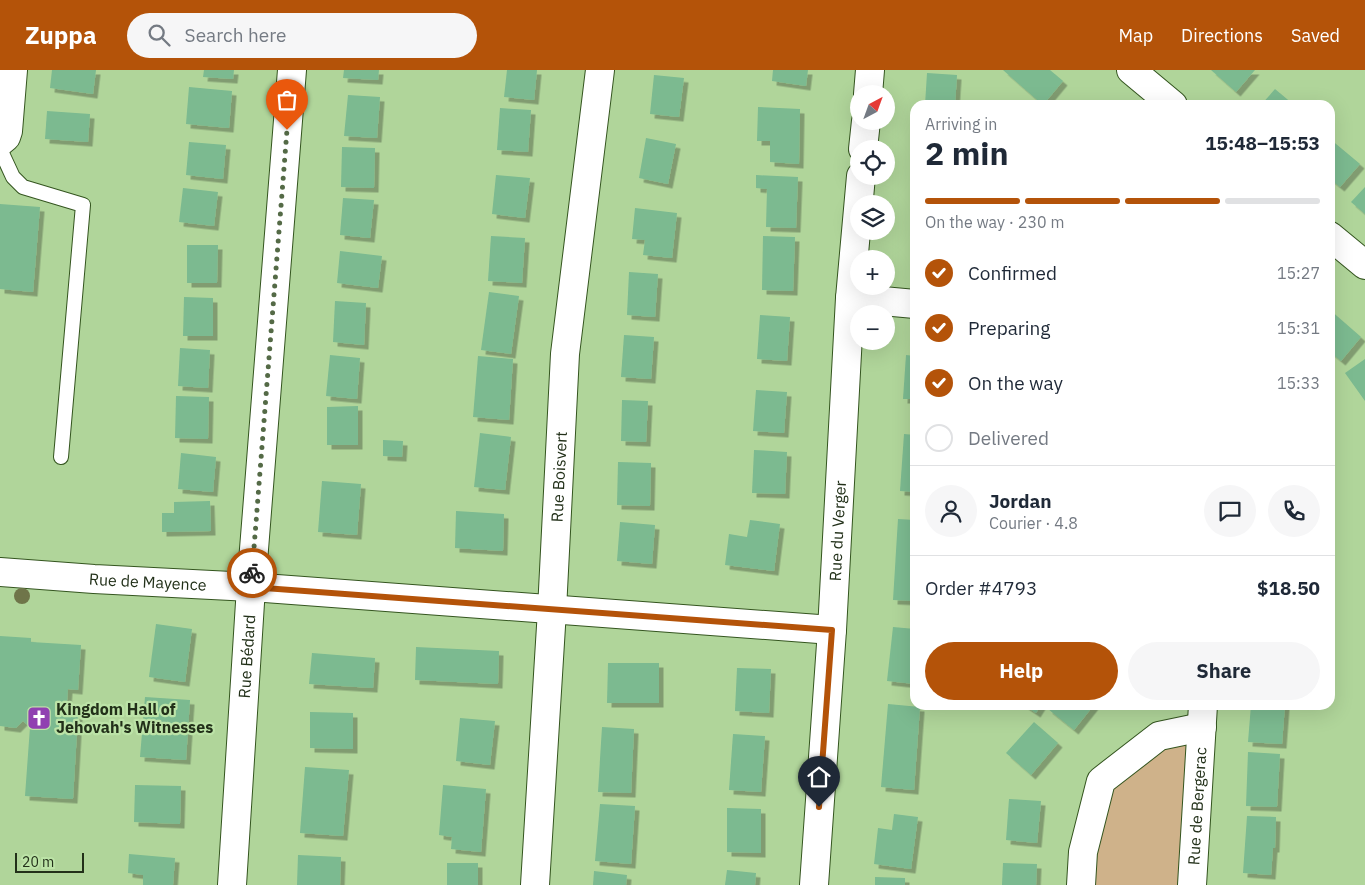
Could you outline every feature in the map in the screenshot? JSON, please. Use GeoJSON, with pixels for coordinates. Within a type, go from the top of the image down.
{"type":"FeatureCollection","features":[{"type":"Feature","properties":{"kind":"street"},"geometry":{"type":"LineString","coordinates":[[0,142],[6,137],[8,131],[13,70]]}},
{"type":"Feature","properties":{"kind":"street","name":"Rue Bédard"},"geometry":{"type":"LineString","coordinates":[[232,885],[251,587],[292,70]]}},
{"type":"Feature","properties":{"kind":"street","name":"Rue Boisvert"},"geometry":{"type":"LineString","coordinates":[[535,885],[565,354],[600,70]]}},
{"type":"Feature","properties":{"kind":"street"},"geometry":{"type":"LineString","coordinates":[[869,85],[870,70]]}},
{"type":"Feature","properties":{"kind":"street"},"geometry":{"type":"LineString","coordinates":[[1131,70],[1167,100]]}},
{"type":"Feature","properties":{"kind":"street","name":"Rue du Verger"},"geometry":{"type":"LineString","coordinates":[[814,885],[832,630],[850,298],[860,185]]}},
{"type":"Feature","properties":{"kind":"street"},"geometry":{"type":"LineString","coordinates":[[1335,240],[1365,265]]}},
{"type":"Feature","properties":{"kind":"street"},"geometry":{"type":"LineString","coordinates":[[850,298],[910,304]]}},
{"type":"Feature","properties":{"kind":"street","name":"Rue de Mayence"},"geometry":{"type":"LineString","coordinates":[[0,572],[251,587],[832,630]]}},
{"type":"Feature","properties":{"kind":"street","name":"Rue de Bergerac"},"geometry":{"type":"LineString","coordinates":[[1081,885],[1084,852],[1101,781],[1159,736],[1203,716],[1192,885]]}},
{"type":"Feature","properties":{"kind":"lane"},"geometry":{"type":"LineString","coordinates":[[0,149],[13,177],[23,187],[84,205],[61,457]]}},
{"type":"Feature","properties":{"kind":"shaded area"},"geometry":{"type":"Polygon","coordinates":[[[1202,727],[1192,885],[1081,885],[1101,781],[1202,727]]]}},
{"type":"Feature","properties":{"kind":"building"},"geometry":{"type":"Polygon","coordinates":[[[52,70],[96,70],[93,94],[50,88],[52,70]]]}},
{"type":"Feature","properties":{"kind":"building"},"geometry":{"type":"Polygon","coordinates":[[[204,70],[234,70],[233,79],[203,77],[204,70]]]}},
{"type":"Feature","properties":{"kind":"building"},"geometry":{"type":"Polygon","coordinates":[[[344,70],[379,70],[378,80],[343,78],[344,70]]]}},
{"type":"Feature","properties":{"kind":"building"},"geometry":{"type":"Polygon","coordinates":[[[507,70],[537,70],[534,100],[504,97],[507,70]]]}},
{"type":"Feature","properties":{"kind":"building"},"geometry":{"type":"Polygon","coordinates":[[[773,70],[808,70],[806,86],[772,81],[773,70]]]}},
{"type":"Feature","properties":{"kind":"building"},"geometry":{"type":"Polygon","coordinates":[[[1003,70],[1050,70],[1063,81],[1047,100],[1037,100],[1003,70]]]}},
{"type":"Feature","properties":{"kind":"building"},"geometry":{"type":"Polygon","coordinates":[[[1211,70],[1255,70],[1236,92],[1211,70]]]}},
{"type":"Feature","properties":{"kind":"building"},"geometry":{"type":"Polygon","coordinates":[[[927,73],[957,75],[955,100],[925,100],[927,73]]]}},
{"type":"Feature","properties":{"kind":"building"},"geometry":{"type":"Polygon","coordinates":[[[654,75],[684,78],[679,117],[650,114],[654,75]]]}},
{"type":"Feature","properties":{"kind":"building"},"geometry":{"type":"Polygon","coordinates":[[[189,87],[232,91],[229,128],[186,124],[189,87]]]}},
{"type":"Feature","properties":{"kind":"building"},"geometry":{"type":"Polygon","coordinates":[[[1275,89],[1288,100],[1265,100],[1275,89]]]}},
{"type":"Feature","properties":{"kind":"building"},"geometry":{"type":"Polygon","coordinates":[[[348,95],[380,97],[377,138],[344,136],[348,95]]]}},
{"type":"Feature","properties":{"kind":"building"},"geometry":{"type":"Polygon","coordinates":[[[758,107],[800,109],[799,164],[770,162],[770,141],[757,141],[758,107]]]}},
{"type":"Feature","properties":{"kind":"building"},"geometry":{"type":"Polygon","coordinates":[[[500,108],[531,110],[528,152],[497,150],[500,108]]]}},
{"type":"Feature","properties":{"kind":"building"},"geometry":{"type":"Polygon","coordinates":[[[47,111],[90,114],[88,142],[45,139],[47,111]]]}},
{"type":"Feature","properties":{"kind":"building"},"geometry":{"type":"Polygon","coordinates":[[[646,138],[676,144],[668,184],[639,178],[646,138]]]}},
{"type":"Feature","properties":{"kind":"building"},"geometry":{"type":"Polygon","coordinates":[[[189,142],[226,145],[223,179],[186,175],[189,142]]]}},
{"type":"Feature","properties":{"kind":"building"},"geometry":{"type":"Polygon","coordinates":[[[1335,143],[1360,164],[1340,187],[1335,183],[1335,143]]]}},
{"type":"Feature","properties":{"kind":"building"},"geometry":{"type":"Polygon","coordinates":[[[342,147],[375,148],[374,188],[341,187],[342,147]]]}},
{"type":"Feature","properties":{"kind":"building"},"geometry":{"type":"Polygon","coordinates":[[[496,175],[530,178],[525,218],[492,214],[496,175]]]}},
{"type":"Feature","properties":{"kind":"building"},"geometry":{"type":"Polygon","coordinates":[[[756,175],[798,177],[796,228],[766,227],[767,189],[756,188],[756,175]]]}},
{"type":"Feature","properties":{"kind":"building"},"geometry":{"type":"Polygon","coordinates":[[[1365,187],[1365,214],[1351,202],[1365,187]]]}},
{"type":"Feature","properties":{"kind":"building"},"geometry":{"type":"Polygon","coordinates":[[[183,188],[218,192],[214,226],[179,222],[183,188]]]}},
{"type":"Feature","properties":{"kind":"building"},"geometry":{"type":"Polygon","coordinates":[[[343,198],[374,200],[370,238],[340,235],[343,198]]]}},
{"type":"Feature","properties":{"kind":"building"},"geometry":{"type":"Polygon","coordinates":[[[0,204],[40,207],[33,292],[0,289],[0,204]]]}},
{"type":"Feature","properties":{"kind":"building"},"geometry":{"type":"Polygon","coordinates":[[[635,208],[677,213],[672,258],[643,255],[645,240],[632,239],[635,208]]]}},
{"type":"Feature","properties":{"kind":"building"},"geometry":{"type":"Polygon","coordinates":[[[491,236],[525,238],[522,283],[488,281],[491,236]]]}},
{"type":"Feature","properties":{"kind":"building"},"geometry":{"type":"Polygon","coordinates":[[[763,236],[795,237],[793,291],[762,290],[763,236]]]}},
{"type":"Feature","properties":{"kind":"building"},"geometry":{"type":"Polygon","coordinates":[[[187,245],[218,245],[217,283],[187,283],[187,245]]]}},
{"type":"Feature","properties":{"kind":"building"},"geometry":{"type":"Polygon","coordinates":[[[340,251],[382,256],[378,288],[337,283],[340,251]]]}},
{"type":"Feature","properties":{"kind":"building"},"geometry":{"type":"Polygon","coordinates":[[[629,272],[658,274],[655,317],[627,315],[629,272]]]}},
{"type":"Feature","properties":{"kind":"building"},"geometry":{"type":"Polygon","coordinates":[[[489,292],[519,296],[511,354],[481,350],[489,292]]]}},
{"type":"Feature","properties":{"kind":"building"},"geometry":{"type":"Polygon","coordinates":[[[184,297],[213,298],[213,336],[183,336],[184,297]]]}},
{"type":"Feature","properties":{"kind":"building"},"geometry":{"type":"Polygon","coordinates":[[[335,301],[366,303],[364,345],[333,342],[335,301]]]}},
{"type":"Feature","properties":{"kind":"building"},"geometry":{"type":"Polygon","coordinates":[[[1335,314],[1361,337],[1341,361],[1335,356],[1335,314]]]}},
{"type":"Feature","properties":{"kind":"building"},"geometry":{"type":"Polygon","coordinates":[[[760,315],[790,317],[787,361],[757,359],[760,315]]]}},
{"type":"Feature","properties":{"kind":"building"},"geometry":{"type":"Polygon","coordinates":[[[624,335],[654,337],[651,379],[621,377],[624,335]]]}},
{"type":"Feature","properties":{"kind":"building"},"geometry":{"type":"Polygon","coordinates":[[[180,348],[210,350],[208,388],[178,386],[180,348]]]}},
{"type":"Feature","properties":{"kind":"building"},"geometry":{"type":"Polygon","coordinates":[[[330,355],[360,358],[357,399],[326,396],[330,355]]]}},
{"type":"Feature","properties":{"kind":"building"},"geometry":{"type":"Polygon","coordinates":[[[906,355],[910,355],[910,399],[903,399],[906,355]]]}},
{"type":"Feature","properties":{"kind":"building"},"geometry":{"type":"Polygon","coordinates":[[[478,356],[513,359],[509,420],[473,417],[478,356]]]}},
{"type":"Feature","properties":{"kind":"building"},"geometry":{"type":"Polygon","coordinates":[[[1365,359],[1365,401],[1345,373],[1365,359]]]}},
{"type":"Feature","properties":{"kind":"building"},"geometry":{"type":"Polygon","coordinates":[[[756,390],[787,392],[784,433],[753,431],[756,390]]]}},
{"type":"Feature","properties":{"kind":"building"},"geometry":{"type":"Polygon","coordinates":[[[176,396],[209,397],[208,439],[175,438],[176,396]]]}},
{"type":"Feature","properties":{"kind":"building"},"geometry":{"type":"Polygon","coordinates":[[[622,400],[648,401],[646,442],[621,441],[622,400]]]}},
{"type":"Feature","properties":{"kind":"building"},"geometry":{"type":"Polygon","coordinates":[[[358,406],[358,445],[327,445],[327,407],[358,406]]]}},
{"type":"Feature","properties":{"kind":"building"},"geometry":{"type":"Polygon","coordinates":[[[480,433],[511,437],[505,490],[474,487],[480,433]]]}},
{"type":"Feature","properties":{"kind":"building"},"geometry":{"type":"Polygon","coordinates":[[[904,434],[910,435],[910,492],[900,491],[904,434]]]}},
{"type":"Feature","properties":{"kind":"building"},"geometry":{"type":"Polygon","coordinates":[[[383,440],[403,441],[402,457],[383,456],[383,440]]]}},
{"type":"Feature","properties":{"kind":"building"},"geometry":{"type":"Polygon","coordinates":[[[754,450],[787,452],[785,494],[752,493],[754,450]]]}},
{"type":"Feature","properties":{"kind":"building"},"geometry":{"type":"Polygon","coordinates":[[[181,453],[216,457],[213,492],[178,489],[181,453]]]}},
{"type":"Feature","properties":{"kind":"building"},"geometry":{"type":"Polygon","coordinates":[[[618,462],[651,463],[650,506],[617,505],[618,462]]]}},
{"type":"Feature","properties":{"kind":"building"},"geometry":{"type":"Polygon","coordinates":[[[322,481],[361,484],[357,535],[318,532],[322,481]]]}},
{"type":"Feature","properties":{"kind":"building"},"geometry":{"type":"Polygon","coordinates":[[[210,501],[211,531],[162,532],[162,513],[174,513],[174,502],[210,501]]]}},
{"type":"Feature","properties":{"kind":"building"},"geometry":{"type":"Polygon","coordinates":[[[456,511],[504,514],[503,551],[455,548],[456,511]]]}},
{"type":"Feature","properties":{"kind":"building"},"geometry":{"type":"Polygon","coordinates":[[[898,519],[910,520],[910,601],[893,600],[898,519]]]}},
{"type":"Feature","properties":{"kind":"building"},"geometry":{"type":"Polygon","coordinates":[[[750,520],[780,524],[774,571],[725,565],[729,534],[747,537],[750,520]]]}},
{"type":"Feature","properties":{"kind":"building"},"geometry":{"type":"Polygon","coordinates":[[[620,522],[655,525],[652,564],[617,561],[620,522]]]}},
{"type":"Feature","properties":{"kind":"building"},"geometry":{"type":"Polygon","coordinates":[[[156,624],[192,629],[185,682],[149,677],[156,624]]]}},
{"type":"Feature","properties":{"kind":"building"},"geometry":{"type":"Polygon","coordinates":[[[893,627],[910,629],[910,683],[887,681],[893,627]]]}},
{"type":"Feature","properties":{"kind":"building","name":"Kingdom Hall of Jehovah's Witnesses"},"geometry":{"type":"Polygon","coordinates":[[[0,636],[31,638],[31,642],[81,645],[78,690],[68,689],[66,715],[78,715],[73,799],[25,796],[30,727],[23,721],[16,728],[0,726],[0,636]]]}},
{"type":"Feature","properties":{"kind":"building"},"geometry":{"type":"Polygon","coordinates":[[[416,647],[499,651],[498,684],[415,680],[416,647]]]}},
{"type":"Feature","properties":{"kind":"building"},"geometry":{"type":"Polygon","coordinates":[[[312,653],[375,658],[373,688],[309,684],[312,653]]]}},
{"type":"Feature","properties":{"kind":"building"},"geometry":{"type":"Polygon","coordinates":[[[608,663],[659,663],[659,703],[607,703],[608,663]]]}},
{"type":"Feature","properties":{"kind":"building"},"geometry":{"type":"Polygon","coordinates":[[[737,668],[771,669],[769,713],[735,711],[737,668]]]}},
{"type":"Feature","properties":{"kind":"building"},"geometry":{"type":"Polygon","coordinates":[[[145,697],[190,700],[186,760],[140,757],[145,697]]]}},
{"type":"Feature","properties":{"kind":"building"},"geometry":{"type":"Polygon","coordinates":[[[888,704],[910,706],[910,710],[920,710],[914,790],[881,787],[888,704]]]}},
{"type":"Feature","properties":{"kind":"building"},"geometry":{"type":"Polygon","coordinates":[[[1049,710],[1090,710],[1074,730],[1049,710]]]}},
{"type":"Feature","properties":{"kind":"building"},"geometry":{"type":"Polygon","coordinates":[[[1251,710],[1285,710],[1282,744],[1248,742],[1251,710]]]}},
{"type":"Feature","properties":{"kind":"building"},"geometry":{"type":"Polygon","coordinates":[[[310,712],[353,713],[353,749],[310,748],[310,712]]]}},
{"type":"Feature","properties":{"kind":"building"},"geometry":{"type":"Polygon","coordinates":[[[460,718],[495,721],[490,765],[456,761],[460,718]]]}},
{"type":"Feature","properties":{"kind":"building"},"geometry":{"type":"Polygon","coordinates":[[[1034,722],[1058,743],[1031,775],[1006,753],[1034,722]]]}},
{"type":"Feature","properties":{"kind":"building"},"geometry":{"type":"Polygon","coordinates":[[[602,727],[634,729],[631,793],[598,792],[602,727]]]}},
{"type":"Feature","properties":{"kind":"building"},"geometry":{"type":"Polygon","coordinates":[[[733,734],[765,736],[761,792],[729,790],[733,734]]]}},
{"type":"Feature","properties":{"kind":"building"},"geometry":{"type":"Polygon","coordinates":[[[1248,752],[1280,754],[1277,807],[1246,806],[1248,752]]]}},
{"type":"Feature","properties":{"kind":"building"},"geometry":{"type":"Polygon","coordinates":[[[305,767],[349,770],[343,836],[300,833],[305,767]]]}},
{"type":"Feature","properties":{"kind":"building"},"geometry":{"type":"Polygon","coordinates":[[[135,785],[181,786],[180,824],[134,822],[135,785]]]}},
{"type":"Feature","properties":{"kind":"building"},"geometry":{"type":"Polygon","coordinates":[[[443,785],[486,789],[481,852],[451,849],[452,837],[439,835],[443,785]]]}},
{"type":"Feature","properties":{"kind":"building"},"geometry":{"type":"Polygon","coordinates":[[[1009,799],[1041,801],[1037,843],[1006,840],[1009,799]]]}},
{"type":"Feature","properties":{"kind":"building"},"geometry":{"type":"Polygon","coordinates":[[[600,804],[635,806],[631,864],[595,861],[600,804]]]}},
{"type":"Feature","properties":{"kind":"building"},"geometry":{"type":"Polygon","coordinates":[[[727,808],[761,809],[761,853],[727,852],[727,808]]]}},
{"type":"Feature","properties":{"kind":"building"},"geometry":{"type":"Polygon","coordinates":[[[894,814],[918,817],[911,869],[874,864],[878,828],[892,830],[894,814]]]}},
{"type":"Feature","properties":{"kind":"building"},"geometry":{"type":"Polygon","coordinates":[[[1247,816],[1276,817],[1275,848],[1273,848],[1271,875],[1243,873],[1247,816]]]}},
{"type":"Feature","properties":{"kind":"building"},"geometry":{"type":"Polygon","coordinates":[[[129,854],[175,858],[173,885],[143,885],[143,875],[128,873],[129,854]]]}},
{"type":"Feature","properties":{"kind":"building"},"geometry":{"type":"Polygon","coordinates":[[[298,855],[341,857],[340,885],[297,885],[298,855]]]}},
{"type":"Feature","properties":{"kind":"building"},"geometry":{"type":"Polygon","coordinates":[[[447,863],[478,863],[478,885],[447,885],[447,863]]]}},
{"type":"Feature","properties":{"kind":"building"},"geometry":{"type":"Polygon","coordinates":[[[1003,863],[1037,864],[1036,885],[1002,885],[1003,863]]]}},
{"type":"Feature","properties":{"kind":"building"},"geometry":{"type":"Polygon","coordinates":[[[727,870],[756,873],[755,885],[725,885],[727,870]]]}},
{"type":"Feature","properties":{"kind":"building"},"geometry":{"type":"Polygon","coordinates":[[[594,871],[627,875],[626,885],[593,885],[594,871]]]}},
{"type":"Feature","properties":{"kind":"building"},"geometry":{"type":"Polygon","coordinates":[[[875,877],[905,878],[905,885],[875,885],[875,877]]]}},
{"type":"Feature","properties":{"kind":"way so far"},"geometry":{"type":"LineString","coordinates":[[252,573],[287,130]]}},
{"type":"Feature","properties":{"kind":"place","name":"Kingdom Hall of Jehovah's Witnesses"},"geometry":{"type":"Point","coordinates":[39,718]}},
{"type":"Feature","properties":{"kind":"route"},"geometry":{"type":"LineString","coordinates":[[252,573],[251,587],[832,630],[819,807]]}}]}
